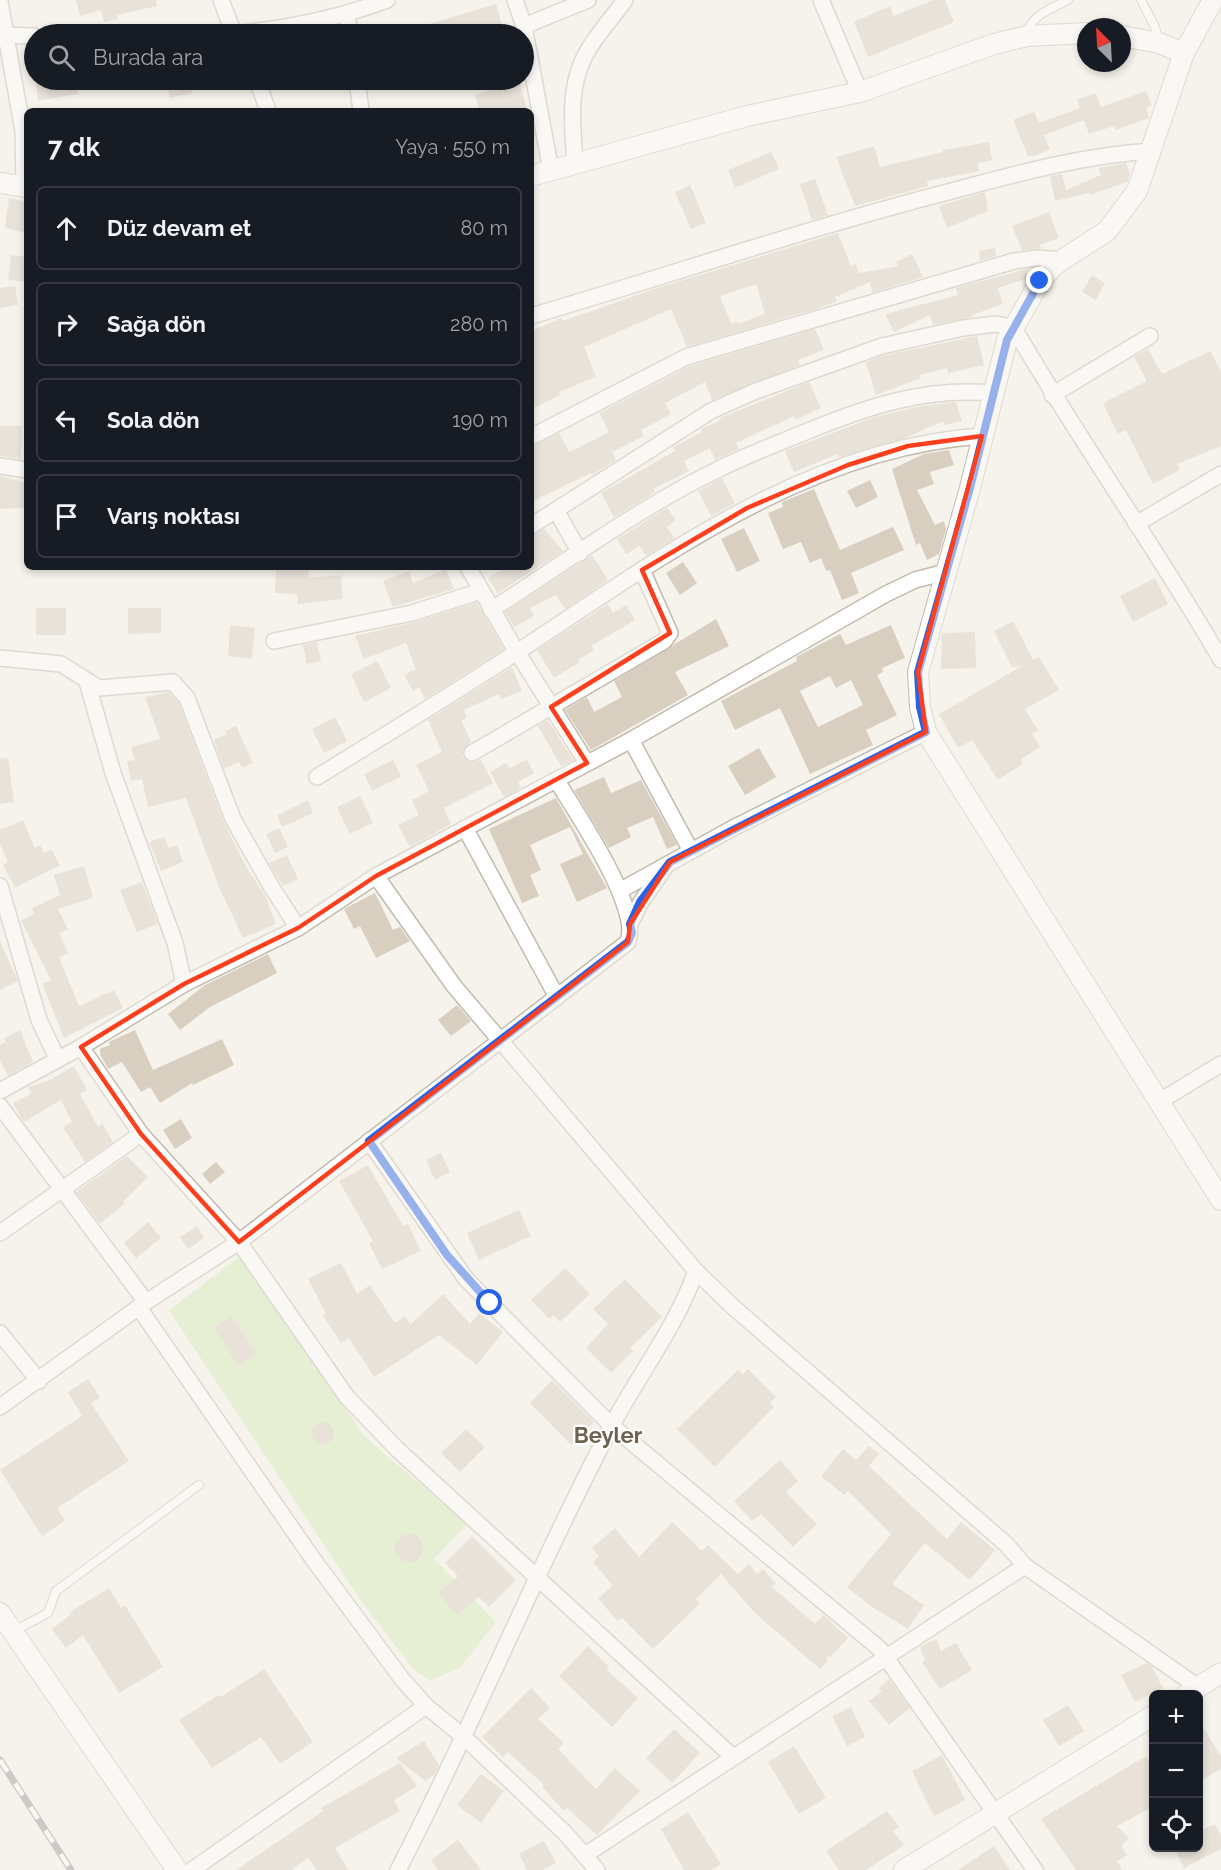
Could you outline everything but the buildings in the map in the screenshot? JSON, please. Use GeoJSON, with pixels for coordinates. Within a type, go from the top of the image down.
{"type":"FeatureCollection","features":[{"type":"Feature","properties":{"kind":"street"},"geometry":{"type":"LineString","coordinates":[[220,0],[229,24]]}},
{"type":"Feature","properties":{"kind":"street"},"geometry":{"type":"LineString","coordinates":[[308,24],[347,15],[387,0]]}},
{"type":"Feature","properties":{"kind":"street"},"geometry":{"type":"LineString","coordinates":[[515,0],[523,24]]}},
{"type":"Feature","properties":{"kind":"street"},"geometry":{"type":"LineString","coordinates":[[529,24],[588,0]]}},
{"type":"Feature","properties":{"kind":"street"},"geometry":{"type":"LineString","coordinates":[[575,164],[572,106],[574,84],[582,60],[625,0]]}},
{"type":"Feature","properties":{"kind":"street"},"geometry":{"type":"LineString","coordinates":[[821,0],[860,92]]}},
{"type":"Feature","properties":{"kind":"street"},"geometry":{"type":"LineString","coordinates":[[1213,0],[1184,53],[1153,151],[1137,191],[1107,231],[1063,260],[1040,281],[1007,340],[918,672],[920,707],[926,732],[1221,1200]]}},
{"type":"Feature","properties":{"kind":"street"},"geometry":{"type":"LineString","coordinates":[[0,2],[3,35],[23,131],[24,150]]}},
{"type":"Feature","properties":{"kind":"street"},"geometry":{"type":"LineString","coordinates":[[347,15],[348,24]]}},
{"type":"Feature","properties":{"kind":"street"},"geometry":{"type":"LineString","coordinates":[[534,175],[747,116],[860,92],[994,44],[1027,36],[1077,33]]}},
{"type":"Feature","properties":{"kind":"street"},"geometry":{"type":"LineString","coordinates":[[3,35],[24,36]]}},
{"type":"Feature","properties":{"kind":"street"},"geometry":{"type":"LineString","coordinates":[[1131,38],[1159,43],[1184,53]]}},
{"type":"Feature","properties":{"kind":"street"},"geometry":{"type":"LineString","coordinates":[[534,80],[551,171]]}},
{"type":"Feature","properties":{"kind":"street"},"geometry":{"type":"LineString","coordinates":[[261,90],[267,108]]}},
{"type":"Feature","properties":{"kind":"street"},"geometry":{"type":"LineString","coordinates":[[358,90],[361,108]]}},
{"type":"Feature","properties":{"kind":"street"},"geometry":{"type":"LineString","coordinates":[[534,314],[905,203],[1070,162],[1110,154],[1153,151]]}},
{"type":"Feature","properties":{"kind":"street"},"geometry":{"type":"LineString","coordinates":[[0,183],[24,187]]}},
{"type":"Feature","properties":{"kind":"street"},"geometry":{"type":"LineString","coordinates":[[534,435],[686,357],[1014,261],[1037,258],[1063,260]]}},
{"type":"Feature","properties":{"kind":"street"},"geometry":{"type":"LineString","coordinates":[[534,524],[711,411],[756,391],[882,346],[963,328],[996,324],[1014,328],[1052,395],[1221,660]]}},
{"type":"Feature","properties":{"kind":"street"},"geometry":{"type":"LineString","coordinates":[[1052,395],[1150,336]]}},
{"type":"Feature","properties":{"kind":"street"},"geometry":{"type":"LineString","coordinates":[[491,610],[713,471],[830,422],[896,400],[958,390],[992,393]]}},
{"type":"Feature","properties":{"kind":"street"},"geometry":{"type":"LineString","coordinates":[[317,777],[517,652],[642,570],[747,508],[848,465],[908,446],[945,439],[982,436]]}},
{"type":"Feature","properties":{"kind":"street"},"geometry":{"type":"LineString","coordinates":[[0,466],[24,470]]}},
{"type":"Feature","properties":{"kind":"street"},"geometry":{"type":"LineString","coordinates":[[1136,524],[1221,474]]}},
{"type":"Feature","properties":{"kind":"street"},"geometry":{"type":"LineString","coordinates":[[556,510],[580,553]]}},
{"type":"Feature","properties":{"kind":"street"},"geometry":{"type":"LineString","coordinates":[[470,570],[491,610],[587,763]]}},
{"type":"Feature","properties":{"kind":"street"},"geometry":{"type":"LineString","coordinates":[[472,753],[664,641],[670,633],[642,570]]}},
{"type":"Feature","properties":{"kind":"street"},"geometry":{"type":"LineString","coordinates":[[0,1091],[81,1047],[184,984],[298,928],[376,876],[631,740],[886,594],[915,580],[946,572]]}},
{"type":"Feature","properties":{"kind":"street"},"geometry":{"type":"LineString","coordinates":[[274,640],[412,613],[481,591]]}},
{"type":"Feature","properties":{"kind":"street"},"geometry":{"type":"LineString","coordinates":[[0,658],[62,664],[99,688],[163,681],[173,682],[182,690],[233,819],[298,928]]}},
{"type":"Feature","properties":{"kind":"street"},"geometry":{"type":"LineString","coordinates":[[87,682],[113,773],[175,943],[184,984]]}},
{"type":"Feature","properties":{"kind":"street"},"geometry":{"type":"LineString","coordinates":[[621,890],[691,851],[926,732]]}},
{"type":"Feature","properties":{"kind":"street"},"geometry":{"type":"LineString","coordinates":[[631,740],[691,851]]}},
{"type":"Feature","properties":{"kind":"street"},"geometry":{"type":"LineString","coordinates":[[0,1407],[142,1305],[239,1242],[628,942],[632,933],[621,890],[557,780]]}},
{"type":"Feature","properties":{"kind":"street"},"geometry":{"type":"LineString","coordinates":[[465,828],[557,997]]}},
{"type":"Feature","properties":{"kind":"street"},"geometry":{"type":"LineString","coordinates":[[630,924],[655,879],[670,862]]}},
{"type":"Feature","properties":{"kind":"street"},"geometry":{"type":"LineString","coordinates":[[376,876],[447,978],[696,1271],[732,1306],[1007,1545],[1025,1566],[1192,1690]]}},
{"type":"Feature","properties":{"kind":"street"},"geometry":{"type":"LineString","coordinates":[[0,886],[39,1020],[57,1058]]}},
{"type":"Feature","properties":{"kind":"street"},"geometry":{"type":"LineString","coordinates":[[81,1047],[141,1134],[239,1242],[347,1397],[398,1450],[733,1757]]}},
{"type":"Feature","properties":{"kind":"street"},"geometry":{"type":"LineString","coordinates":[[1160,1101],[1221,1064]]}},
{"type":"Feature","properties":{"kind":"street"},"geometry":{"type":"LineString","coordinates":[[0,1106],[142,1305],[313,1559],[402,1679],[426,1706],[465,1738],[585,1855],[597,1870]]}},
{"type":"Feature","properties":{"kind":"street"},"geometry":{"type":"LineString","coordinates":[[0,1233],[141,1134]]}},
{"type":"Feature","properties":{"kind":"street"},"geometry":{"type":"LineString","coordinates":[[369,1141],[466,1279],[612,1426],[886,1656],[1035,1870]]}},
{"type":"Feature","properties":{"kind":"street"},"geometry":{"type":"LineString","coordinates":[[398,1870],[465,1738],[612,1426],[684,1305],[696,1271]]}},
{"type":"Feature","properties":{"kind":"street"},"geometry":{"type":"LineString","coordinates":[[0,1334],[39,1381]]}},
{"type":"Feature","properties":{"kind":"street"},"geometry":{"type":"LineString","coordinates":[[585,1855],[1025,1566]]}},
{"type":"Feature","properties":{"kind":"street"},"geometry":{"type":"LineString","coordinates":[[0,1613],[177,1870]]}},
{"type":"Feature","properties":{"kind":"street"},"geometry":{"type":"LineString","coordinates":[[1195,1690],[1221,1673]]}},
{"type":"Feature","properties":{"kind":"street"},"geometry":{"type":"LineString","coordinates":[[192,1870],[426,1706]]}},
{"type":"Feature","properties":{"kind":"street"},"geometry":{"type":"LineString","coordinates":[[904,1870],[1149,1718]]}},
{"type":"Feature","properties":{"kind":"lane"},"geometry":{"type":"LineString","coordinates":[[1027,36],[1030,25],[1036,17],[1068,0]]}},
{"type":"Feature","properties":{"kind":"lane"},"geometry":{"type":"LineString","coordinates":[[1141,0],[1155,27],[1159,43]]}},
{"type":"Feature","properties":{"kind":"lane"},"geometry":{"type":"LineString","coordinates":[[13,1631],[48,1613],[56,1591],[199,1485]]}},
{"type":"Feature","properties":{"kind":"highlighted area"},"geometry":{"type":"Polygon","coordinates":[[[982,436],[918,672],[926,732],[670,862],[630,924],[628,942],[239,1242],[141,1134],[81,1047],[184,984],[298,928],[376,876],[587,763],[551,707],[670,633],[642,570],[747,508],[848,465],[908,446],[982,436]]]}},
{"type":"Feature","properties":{"kind":"green space"},"geometry":{"type":"Polygon","coordinates":[[[239,1257],[365,1437],[467,1524],[434,1559],[496,1622],[461,1667],[430,1681],[415,1671],[361,1601],[169,1310],[239,1257]]]}},
{"type":"Feature","properties":{"kind":"railway"},"geometry":{"type":"LineString","coordinates":[[0,1760],[71,1870]]}},
{"type":"Feature","properties":{"kind":"district","name":"Beyler"},"geometry":{"type":"Point","coordinates":[608,1435]}},
{"type":"Feature","properties":{"kind":"route"},"geometry":{"type":"LineString","coordinates":[[490,1303],[466,1279],[447,1255],[369,1141],[628,942],[632,933],[630,924],[640,902],[670,862],[926,732],[920,707],[918,672],[970,488],[1007,340],[1040,281]]}}]}
